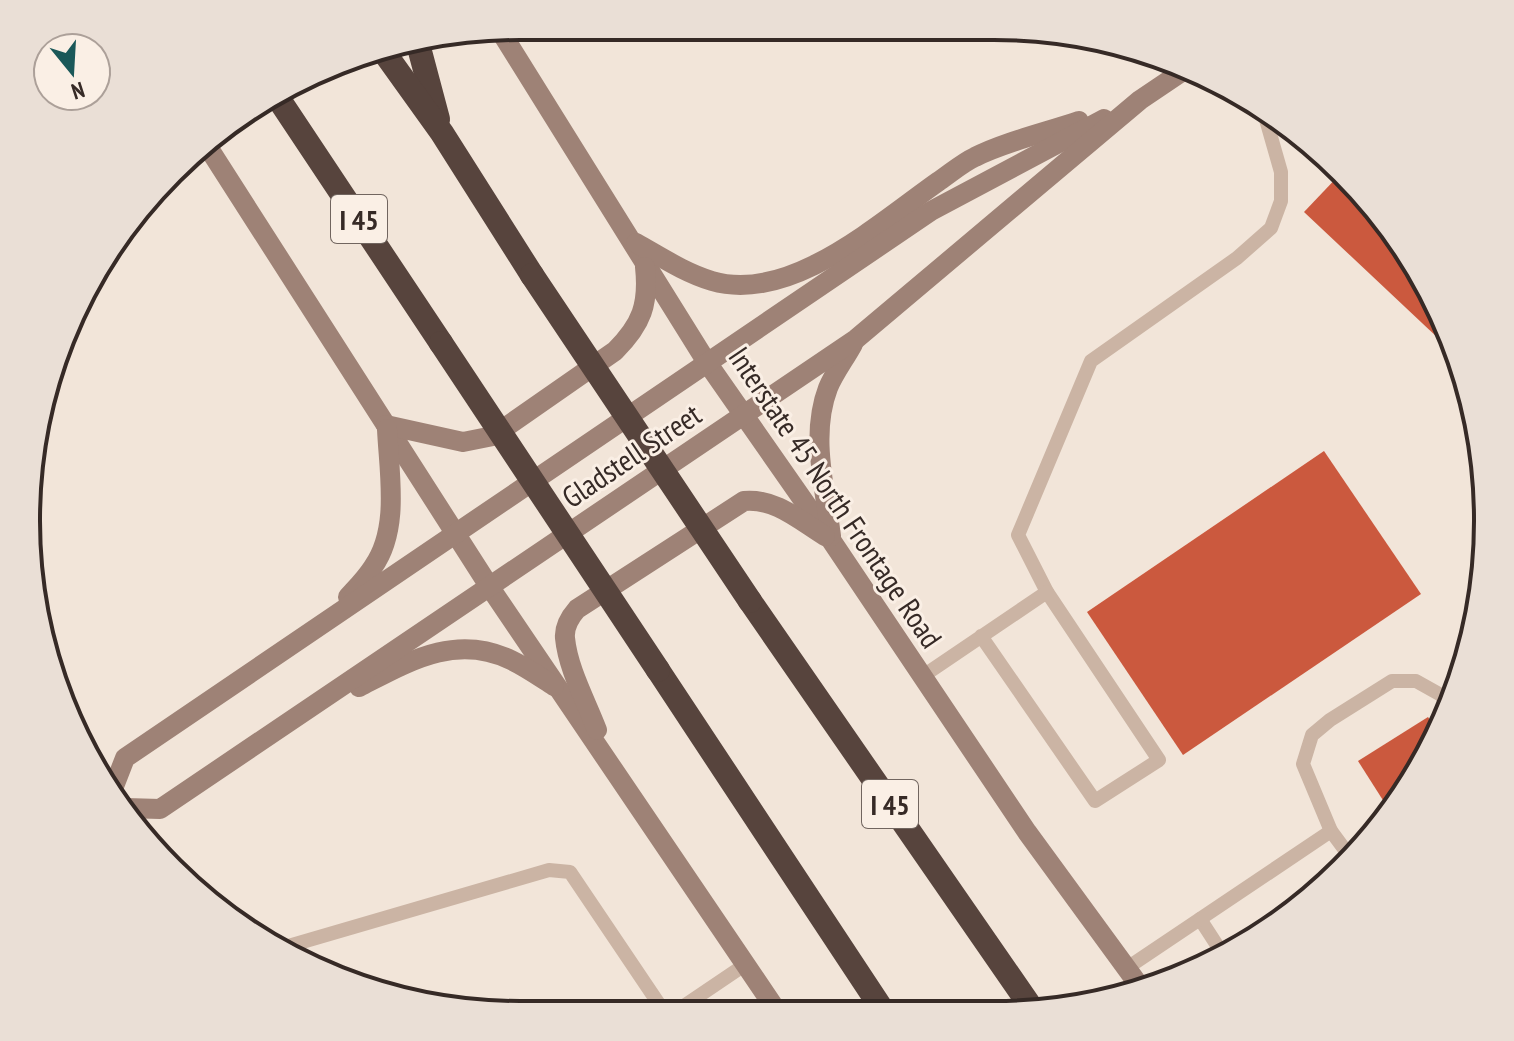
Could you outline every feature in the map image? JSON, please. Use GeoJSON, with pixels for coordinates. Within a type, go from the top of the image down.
{"type":"FeatureCollection","features":[{"type":"Feature","properties":{"kind":"highway"},"geometry":{"type":"LineString","coordinates":[[420,51],[442,133]]}},
{"type":"Feature","properties":{"kind":"highway","name":"I 45"},"geometry":{"type":"LineString","coordinates":[[389,58],[442,133],[532,275],[750,601],[1026,1000]]}},
{"type":"Feature","properties":{"kind":"highway","name":"I 45"},"geometry":{"type":"LineString","coordinates":[[281,103],[877,1001]]}},
{"type":"Feature","properties":{"kind":"street","name":"Interstate 45 North Frontage Road"},"geometry":{"type":"LineString","coordinates":[[506,40],[706,361],[831,540],[1027,832],[1135,979]]}},
{"type":"Feature","properties":{"kind":"street","name":"Gladstell Street"},"geometry":{"type":"LineString","coordinates":[[116,780],[125,758],[931,211],[1140,100],[1175,76]]}},
{"type":"Feature","properties":{"kind":"street"},"geometry":{"type":"LineString","coordinates":[[633,241],[689,272],[715,282],[739,286],[764,285],[792,277],[826,259],[974,157],[1140,100]]}},
{"type":"Feature","properties":{"kind":"street","name":"Gladstell Street"},"geometry":{"type":"LineString","coordinates":[[136,808],[160,809],[856,339],[1140,100]]}},
{"type":"Feature","properties":{"kind":"street"},"geometry":{"type":"LineString","coordinates":[[212,153],[489,586],[770,1001]]}},
{"type":"Feature","properties":{"kind":"street"},"geometry":{"type":"LineString","coordinates":[[386,425],[463,442],[493,436],[615,351],[630,336],[646,306],[644,259]]}},
{"type":"Feature","properties":{"kind":"street"},"geometry":{"type":"LineString","coordinates":[[831,540],[819,446],[820,423],[829,388],[856,339]]}},
{"type":"Feature","properties":{"kind":"street"},"geometry":{"type":"LineString","coordinates":[[331,617],[375,565],[386,540],[390,518],[386,425]]}},
{"type":"Feature","properties":{"kind":"street"},"geometry":{"type":"LineString","coordinates":[[613,769],[574,671],[564,636],[568,621],[577,609],[744,501],[759,499],[770,502],[831,540]]}},
{"type":"Feature","properties":{"kind":"street"},"geometry":{"type":"LineString","coordinates":[[284,725],[419,656],[454,650],[481,650],[510,660],[559,689]]}},
{"type":"Feature","properties":{"kind":"lane"},"geometry":{"type":"LineString","coordinates":[[981,636],[1095,801],[1159,760],[1047,592],[1018,535],[1091,361],[1237,258],[1271,228],[1281,201],[1281,172],[1268,127]]}},
{"type":"Feature","properties":{"kind":"lane"},"geometry":{"type":"LineString","coordinates":[[923,676],[1047,592]]}},
{"type":"Feature","properties":{"kind":"lane"},"geometry":{"type":"LineString","coordinates":[[1344,849],[1331,831],[1303,764],[1312,735],[1392,681],[1416,681],[1441,695]]}},
{"type":"Feature","properties":{"kind":"lane"},"geometry":{"type":"LineString","coordinates":[[1127,968],[1331,831]]}},
{"type":"Feature","properties":{"kind":"lane"},"geometry":{"type":"LineString","coordinates":[[294,944],[549,870],[570,872],[657,1001]]}},
{"type":"Feature","properties":{"kind":"lane"},"geometry":{"type":"LineString","coordinates":[[1200,919],[1217,945]]}},
{"type":"Feature","properties":{"kind":"lane"},"geometry":{"type":"LineString","coordinates":[[691,1001],[746,964]]}},
{"type":"Feature","properties":{"kind":"building"},"geometry":{"type":"Polygon","coordinates":[[[1333,181],[1375,228],[1393,254],[1410,280],[1437,337],[1304,212],[1333,181]]]}},
{"type":"Feature","properties":{"kind":"building"},"geometry":{"type":"Polygon","coordinates":[[[1324,451],[1421,594],[1183,755],[1087,612],[1324,451]]]}},
{"type":"Feature","properties":{"kind":"building"},"geometry":{"type":"Polygon","coordinates":[[[1428,717],[1430,720],[1410,761],[1383,801],[1358,761],[1428,717]]]}}]}
